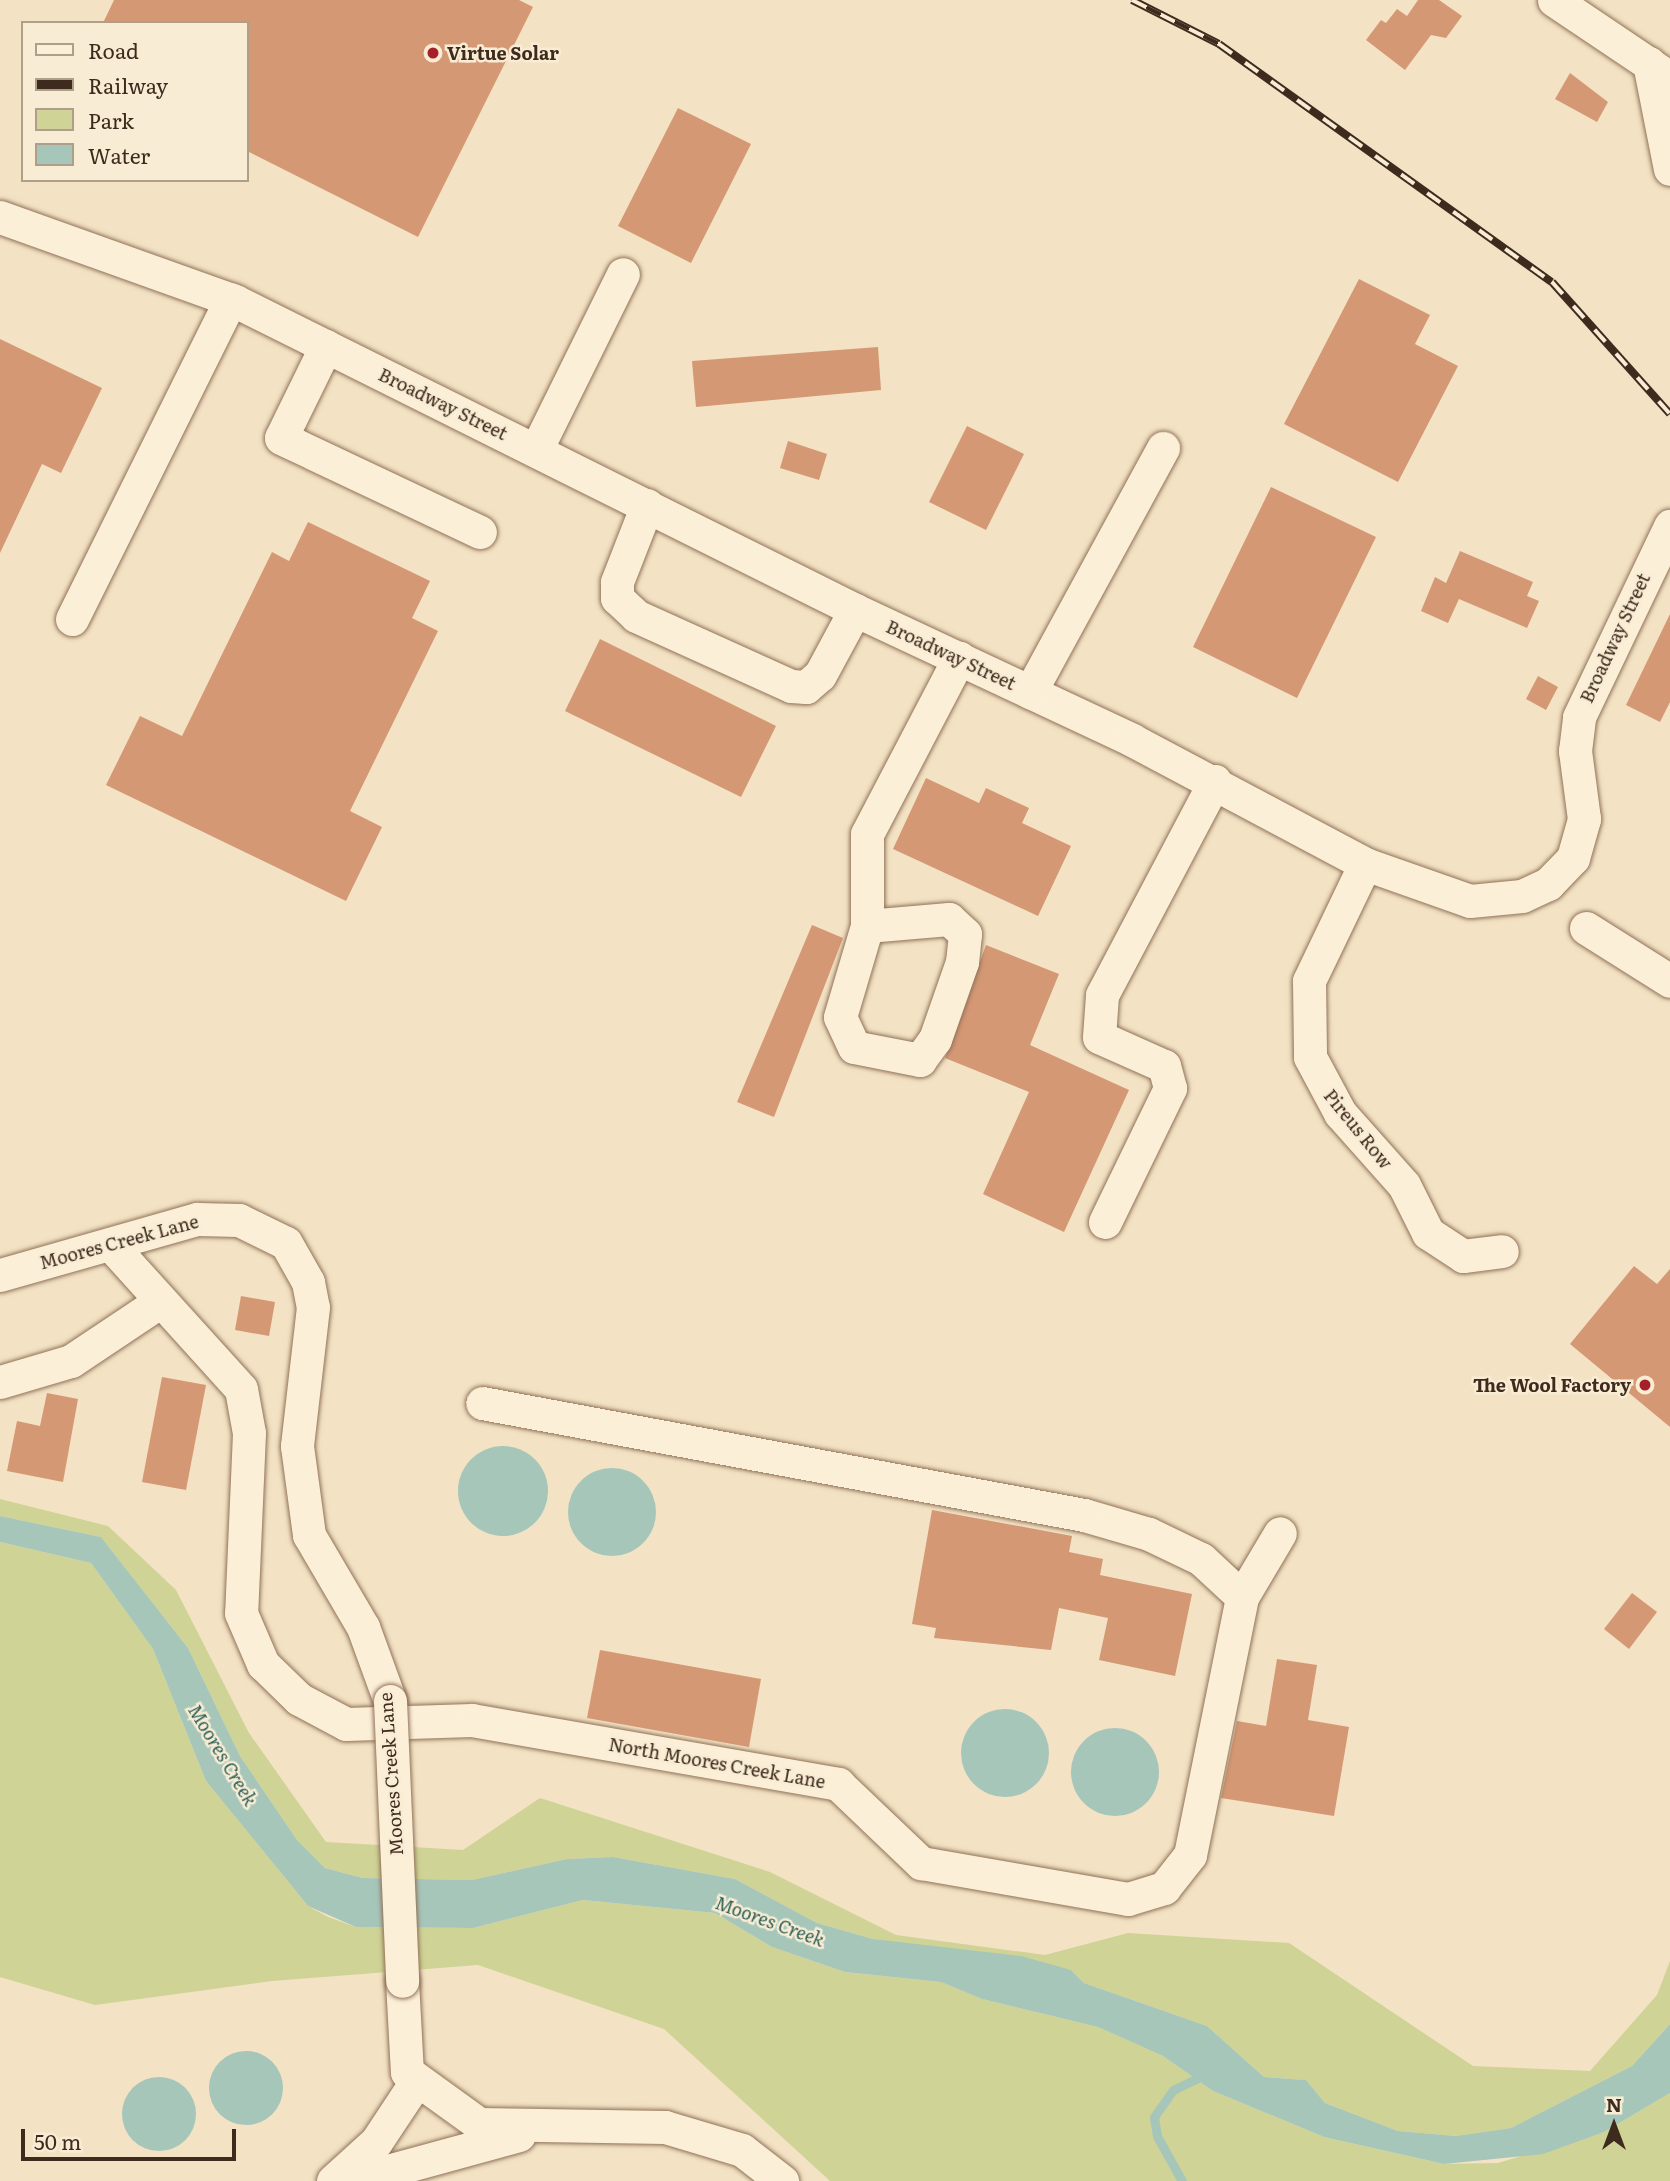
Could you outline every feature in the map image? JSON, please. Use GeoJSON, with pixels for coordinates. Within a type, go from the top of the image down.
{"type":"FeatureCollection","features":[{"type":"Feature","properties":{"kind":"street"},"geometry":{"type":"LineString","coordinates":[[1555,0],[1660,70],[1670,169]]}},
{"type":"Feature","properties":{"kind":"street","name":"Broadway Street"},"geometry":{"type":"LineString","coordinates":[[0,217],[231,299],[855,610],[1215,781],[1365,864],[1470,901],[1522,896],[1562,873],[1573,858],[1584,819],[1575,751],[1579,717],[1665,549]]}},
{"type":"Feature","properties":{"kind":"street"},"geometry":{"type":"LineString","coordinates":[[536,450],[622,274]]}},
{"type":"Feature","properties":{"kind":"street"},"geometry":{"type":"LineString","coordinates":[[72,619],[231,299]]}},
{"type":"Feature","properties":{"kind":"street"},"geometry":{"type":"LineString","coordinates":[[326,346],[281,438],[480,532]]}},
{"type":"Feature","properties":{"kind":"street"},"geometry":{"type":"LineString","coordinates":[[1030,692],[1163,447]]}},
{"type":"Feature","properties":{"kind":"street"},"geometry":{"type":"LineString","coordinates":[[647,505],[617,582],[617,598],[636,615],[791,686],[806,687],[820,675],[855,610]]}},
{"type":"Feature","properties":{"kind":"street"},"geometry":{"type":"LineString","coordinates":[[867,926],[949,919],[965,933],[948,1000],[920,1060],[854,1047],[840,1017],[867,926],[867,834],[895,768],[959,658]]}},
{"type":"Feature","properties":{"kind":"street"},"geometry":{"type":"LineString","coordinates":[[1105,1223],[1170,1088],[1164,1066],[1099,1037],[1102,995],[1215,781]]}},
{"type":"Feature","properties":{"kind":"street","name":"Pireus Row"},"geometry":{"type":"LineString","coordinates":[[1365,864],[1309,981],[1310,1057],[1340,1112],[1404,1185],[1428,1233],[1463,1256],[1502,1251]]}},
{"type":"Feature","properties":{"kind":"street"},"geometry":{"type":"LineString","coordinates":[[1586,928],[1670,981]]}},
{"type":"Feature","properties":{"kind":"street","name":"Moores Creek Lane"},"geometry":{"type":"LineString","coordinates":[[0,1275],[110,1244],[218,1218],[269,1231],[300,1264],[313,1307],[299,1485],[323,1568],[363,1627],[390,1701],[402,1981],[402,2057],[415,2083]]}},
{"type":"Feature","properties":{"kind":"street","name":"North Moores Creek Lane"},"geometry":{"type":"LineString","coordinates":[[110,1244],[241,1389],[249,1433],[241,1613],[263,1664],[299,1699],[346,1724],[471,1720],[838,1784],[921,1863],[1128,1899],[1164,1888],[1190,1855],[1242,1597],[1280,1533]]}},
{"type":"Feature","properties":{"kind":"street"},"geometry":{"type":"LineString","coordinates":[[0,1382],[71,1360],[161,1301]]}},
{"type":"Feature","properties":{"kind":"street"},"geometry":{"type":"LineString","coordinates":[[482,1403],[1084,1515],[1149,1534],[1201,1559],[1242,1597]]}},
{"type":"Feature","properties":{"kind":"street"},"geometry":{"type":"LineString","coordinates":[[333,2181],[376,2142],[415,2083],[480,2124],[538,2130],[641,2126],[704,2135],[741,2150],[782,2181]]}},
{"type":"Feature","properties":{"kind":"street"},"geometry":{"type":"LineString","coordinates":[[351,2181],[538,2130]]}},
{"type":"Feature","properties":{"kind":"green space"},"geometry":{"type":"Polygon","coordinates":[[[0,1499],[108,1526],[176,1590],[249,1733],[326,1842],[463,1850],[540,1798],[770,1872],[896,1935],[1045,1955],[1128,1933],[1289,1943],[1473,2066],[1590,2071],[1657,1995],[1670,1961],[1670,2024],[1632,2066],[1511,2128],[1456,2136],[1398,2131],[1325,2103],[1306,2080],[1264,2077],[1207,2026],[1084,1983],[1071,1970],[873,1939],[817,1923],[735,1879],[613,1857],[567,1859],[472,1880],[363,1878],[325,1868],[297,1840],[240,1756],[188,1648],[101,1537],[0,1516],[0,1499]]]}},
{"type":"Feature","properties":{"kind":"green space"},"geometry":{"type":"Polygon","coordinates":[[[0,1542],[91,1563],[153,1649],[206,1781],[308,1906],[328,1917],[356,1927],[473,1928],[583,1900],[715,1913],[772,1947],[845,1972],[941,1982],[982,1999],[1098,2027],[1163,2056],[1213,2091],[1324,2137],[1444,2164],[1498,2163],[1604,2132],[1670,2093],[1670,2181],[830,2181],[664,2029],[478,1965],[272,1981],[95,2005],[0,1977],[0,1542]]]}},
{"type":"Feature","properties":{"kind":"water"},"geometry":{"type":"Polygon","coordinates":[[[503,1446],[528,1454],[540,1466],[548,1491],[540,1516],[528,1528],[503,1536],[478,1528],[466,1516],[458,1491],[466,1466],[478,1454],[503,1446]]]}},
{"type":"Feature","properties":{"kind":"water"},"geometry":{"type":"Polygon","coordinates":[[[603,1468],[621,1468],[637,1475],[649,1487],[656,1503],[656,1521],[649,1537],[637,1549],[621,1556],[603,1556],[587,1549],[575,1537],[568,1521],[568,1503],[575,1487],[587,1475],[603,1468]]]}},
{"type":"Feature","properties":{"kind":"water","name":"Moores Creek"},"geometry":{"type":"Polygon","coordinates":[[[0,1516],[101,1537],[188,1648],[240,1756],[297,1840],[325,1868],[363,1878],[472,1880],[567,1859],[613,1857],[735,1879],[817,1923],[873,1939],[1021,1956],[1071,1970],[1084,1983],[1207,2026],[1264,2077],[1306,2080],[1325,2103],[1398,2131],[1456,2136],[1511,2128],[1632,2066],[1670,2024],[1670,2093],[1604,2132],[1543,2154],[1444,2164],[1324,2137],[1213,2091],[1163,2056],[1098,2027],[982,1999],[941,1982],[845,1972],[772,1947],[715,1913],[583,1900],[473,1928],[356,1927],[308,1906],[206,1781],[153,1649],[91,1563],[0,1542],[0,1516]]]}},
{"type":"Feature","properties":{"kind":"water"},"geometry":{"type":"Polygon","coordinates":[[[996,1709],[1014,1709],[1030,1716],[1042,1728],[1049,1744],[1049,1762],[1042,1778],[1030,1790],[1014,1797],[996,1797],[980,1790],[968,1778],[961,1762],[961,1744],[968,1728],[980,1716],[996,1709]]]}},
{"type":"Feature","properties":{"kind":"water"},"geometry":{"type":"Polygon","coordinates":[[[1106,1728],[1124,1728],[1140,1735],[1152,1747],[1159,1763],[1159,1781],[1152,1797],[1140,1809],[1124,1816],[1106,1816],[1090,1809],[1078,1797],[1071,1781],[1071,1763],[1078,1747],[1090,1735],[1106,1728]]]}},
{"type":"Feature","properties":{"kind":"water"},"geometry":{"type":"Polygon","coordinates":[[[246,2051],[267,2057],[277,2067],[283,2088],[277,2109],[267,2119],[246,2125],[225,2119],[215,2109],[209,2088],[215,2067],[225,2057],[246,2051]]]}},
{"type":"Feature","properties":{"kind":"water"},"geometry":{"type":"Polygon","coordinates":[[[152,2077],[166,2077],[180,2083],[190,2093],[196,2114],[194,2128],[180,2145],[166,2151],[152,2151],[138,2145],[128,2135],[122,2121],[122,2107],[128,2093],[138,2083],[152,2077]]]}},
{"type":"Feature","properties":{"kind":"building"},"geometry":{"type":"Polygon","coordinates":[[[114,0],[519,0],[533,7],[418,237],[248,152],[248,21],[104,21],[114,0]]]}},
{"type":"Feature","properties":{"kind":"building"},"geometry":{"type":"Polygon","coordinates":[[[1418,0],[1439,0],[1462,16],[1446,38],[1431,35],[1405,70],[1366,40],[1381,20],[1386,23],[1397,9],[1407,16],[1418,0]]]}},
{"type":"Feature","properties":{"kind":"building"},"geometry":{"type":"Polygon","coordinates":[[[1570,73],[1608,102],[1597,122],[1555,99],[1570,73]]]}},
{"type":"Feature","properties":{"kind":"building"},"geometry":{"type":"Polygon","coordinates":[[[678,108],[751,144],[691,263],[618,226],[678,108]]]}},
{"type":"Feature","properties":{"kind":"building"},"geometry":{"type":"Polygon","coordinates":[[[1359,279],[1430,315],[1415,344],[1458,366],[1398,482],[1284,424],[1359,279]]]}},
{"type":"Feature","properties":{"kind":"building"},"geometry":{"type":"Polygon","coordinates":[[[0,339],[102,388],[61,473],[42,464],[0,553],[0,339]]]}},
{"type":"Feature","properties":{"kind":"building"},"geometry":{"type":"Polygon","coordinates":[[[878,347],[881,390],[696,407],[692,361],[878,347]]]}},
{"type":"Feature","properties":{"kind":"building"},"geometry":{"type":"Polygon","coordinates":[[[967,426],[1024,454],[986,530],[929,502],[967,426]]]}},
{"type":"Feature","properties":{"kind":"building"},"geometry":{"type":"Polygon","coordinates":[[[788,441],[827,454],[819,480],[780,468],[788,441]]]}},
{"type":"Feature","properties":{"kind":"building"},"geometry":{"type":"Polygon","coordinates":[[[1271,487],[1376,537],[1297,698],[1193,647],[1271,487]]]}},
{"type":"Feature","properties":{"kind":"building"},"geometry":{"type":"Polygon","coordinates":[[[308,522],[430,581],[412,618],[438,631],[350,811],[382,827],[346,901],[106,785],[140,716],[182,736],[272,552],[289,561],[308,522]]]}},
{"type":"Feature","properties":{"kind":"building"},"geometry":{"type":"Polygon","coordinates":[[[1460,551],[1533,582],[1527,596],[1539,601],[1527,628],[1459,599],[1448,623],[1421,611],[1435,577],[1446,583],[1460,551]]]}},
{"type":"Feature","properties":{"kind":"building"},"geometry":{"type":"Polygon","coordinates":[[[1670,614],[1670,702],[1660,722],[1626,705],[1670,614]]]}},
{"type":"Feature","properties":{"kind":"building"},"geometry":{"type":"Polygon","coordinates":[[[600,639],[776,726],[741,797],[565,711],[600,639]]]}},
{"type":"Feature","properties":{"kind":"building"},"geometry":{"type":"Polygon","coordinates":[[[1538,676],[1558,687],[1546,710],[1526,699],[1538,676]]]}},
{"type":"Feature","properties":{"kind":"building"},"geometry":{"type":"Polygon","coordinates":[[[926,778],[979,803],[986,788],[1029,808],[1022,823],[1071,846],[1038,916],[893,849],[926,778]]]}},
{"type":"Feature","properties":{"kind":"building"},"geometry":{"type":"Polygon","coordinates":[[[812,925],[843,938],[774,1117],[737,1102],[812,925]]]}},
{"type":"Feature","properties":{"kind":"building"},"geometry":{"type":"Polygon","coordinates":[[[986,945],[1059,974],[1030,1045],[1129,1090],[1064,1232],[983,1194],[1029,1092],[945,1058],[986,945]]]}},
{"type":"Feature","properties":{"kind":"building","name":"The Wool Factory"},"geometry":{"type":"Polygon","coordinates":[[[1634,1266],[1657,1284],[1670,1269],[1670,1427],[1570,1344],[1634,1266]]]}},
{"type":"Feature","properties":{"kind":"building"},"geometry":{"type":"Polygon","coordinates":[[[241,1296],[275,1302],[269,1336],[235,1330],[241,1296]]]}},
{"type":"Feature","properties":{"kind":"building"},"geometry":{"type":"Polygon","coordinates":[[[162,1377],[206,1385],[186,1490],[142,1482],[162,1377]]]}},
{"type":"Feature","properties":{"kind":"building"},"geometry":{"type":"Polygon","coordinates":[[[47,1393],[78,1399],[63,1482],[7,1471],[17,1421],[40,1426],[47,1393]]]}},
{"type":"Feature","properties":{"kind":"building"},"geometry":{"type":"Polygon","coordinates":[[[932,1510],[1072,1536],[1069,1552],[1103,1559],[1100,1575],[1192,1594],[1175,1676],[1099,1660],[1108,1618],[1059,1608],[1051,1650],[934,1638],[936,1628],[912,1624],[932,1510]]]}},
{"type":"Feature","properties":{"kind":"building"},"geometry":{"type":"Polygon","coordinates":[[[1632,1593],[1657,1612],[1629,1649],[1604,1629],[1632,1593]]]}},
{"type":"Feature","properties":{"kind":"building"},"geometry":{"type":"Polygon","coordinates":[[[600,1650],[761,1679],[749,1747],[587,1718],[600,1650]]]}},
{"type":"Feature","properties":{"kind":"building"},"geometry":{"type":"Polygon","coordinates":[[[1277,1659],[1317,1665],[1308,1720],[1349,1727],[1334,1816],[1221,1798],[1237,1721],[1266,1726],[1277,1659]]]}},
{"type":"Feature","properties":{"kind":"waterway"},"geometry":{"type":"LineString","coordinates":[[1182,2181],[1157,2136],[1154,2117],[1173,2090],[1204,2075]]}},
{"type":"Feature","properties":{"kind":"railway"},"geometry":{"type":"LineString","coordinates":[[1132,0],[1219,44],[1552,282],[1670,414]]}},
{"type":"Feature","properties":{"kind":"place","name":"Virtue Solar"},"geometry":{"type":"Point","coordinates":[433,53]}},
{"type":"Feature","properties":{"kind":"place","name":"The Wool Factory"},"geometry":{"type":"Point","coordinates":[1645,1385]}}]}
